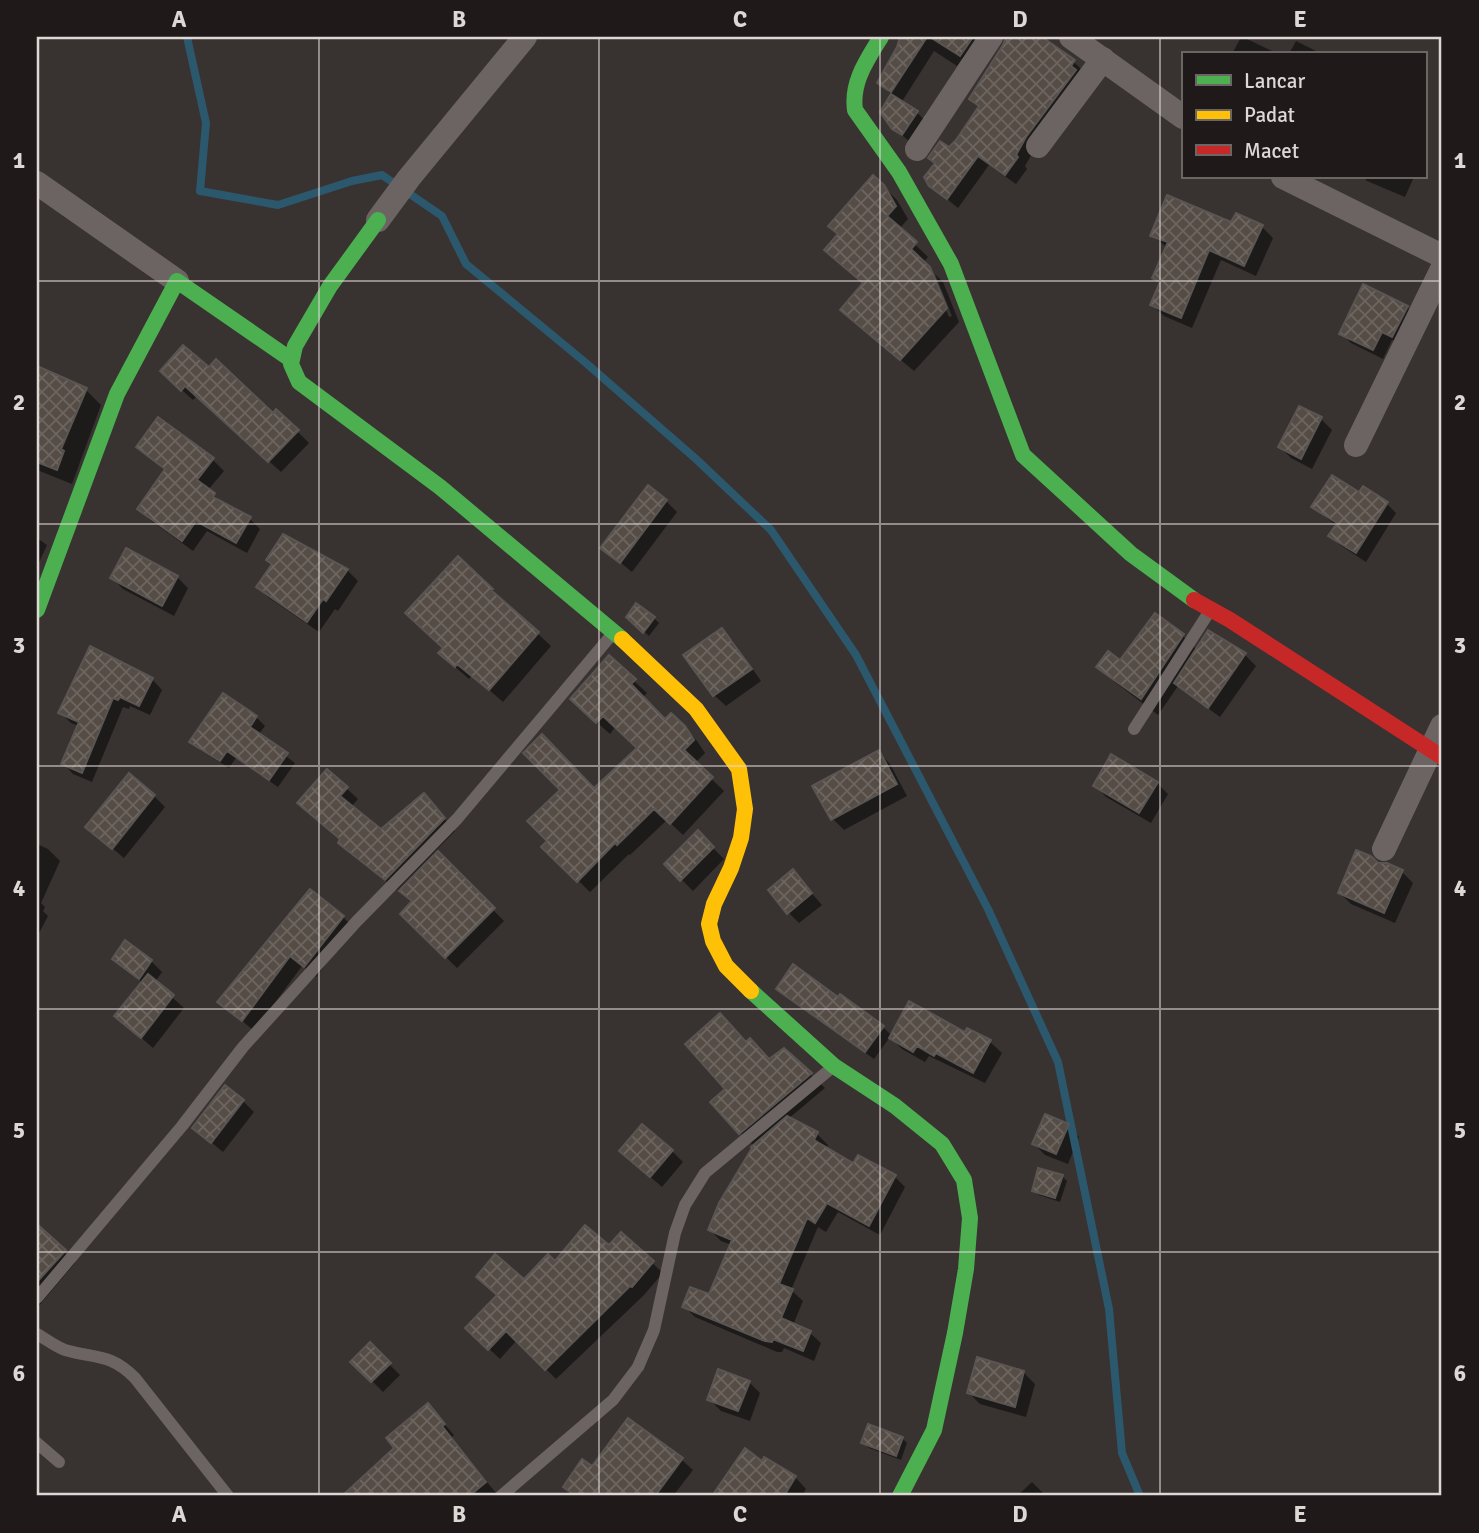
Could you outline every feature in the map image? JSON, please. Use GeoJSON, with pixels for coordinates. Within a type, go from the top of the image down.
{"type":"FeatureCollection","features":[{"type":"Feature","properties":{"kind":"street"},"geometry":{"type":"LineString","coordinates":[[526,37],[409,178],[353,252],[319,302],[290,359],[292,370],[299,382],[440,487],[614,632],[696,709],[738,769],[745,809],[741,838],[731,868],[713,904],[709,924],[713,942],[726,966],[771,1011],[834,1066],[895,1106],[942,1144],[964,1180],[970,1218],[966,1269],[934,1430],[900,1496]]}},
{"type":"Feature","properties":{"kind":"street"},"geometry":{"type":"LineString","coordinates":[[881,37],[861,71],[852,99],[855,110],[898,172],[951,264],[1023,455],[1131,554],[1183,593],[1211,608],[1437,753]]}},
{"type":"Feature","properties":{"kind":"street"},"geometry":{"type":"LineString","coordinates":[[916,149],[991,37]]}},
{"type":"Feature","properties":{"kind":"street"},"geometry":{"type":"LineString","coordinates":[[1071,37],[1182,116]]}},
{"type":"Feature","properties":{"kind":"street"},"geometry":{"type":"LineString","coordinates":[[1038,146],[1103,60]]}},
{"type":"Feature","properties":{"kind":"street"},"geometry":{"type":"LineString","coordinates":[[1285,178],[1442,256]]}},
{"type":"Feature","properties":{"kind":"street"},"geometry":{"type":"LineString","coordinates":[[37,183],[290,359]]}},
{"type":"Feature","properties":{"kind":"street"},"geometry":{"type":"LineString","coordinates":[[1356,444],[1442,269]]}},
{"type":"Feature","properties":{"kind":"street"},"geometry":{"type":"LineString","coordinates":[[37,610],[117,394],[177,281]]}},
{"type":"Feature","properties":{"kind":"street"},"geometry":{"type":"LineString","coordinates":[[1384,849],[1437,753],[1442,726]]}},
{"type":"Feature","properties":{"kind":"lane"},"geometry":{"type":"LineString","coordinates":[[1134,729],[1211,608]]}},
{"type":"Feature","properties":{"kind":"lane"},"geometry":{"type":"LineString","coordinates":[[37,1297],[182,1126],[243,1047],[356,921],[457,819],[614,632]]}},
{"type":"Feature","properties":{"kind":"lane"},"geometry":{"type":"LineString","coordinates":[[502,1496],[613,1400],[638,1367],[654,1330],[675,1233],[685,1205],[705,1173],[834,1066]]}},
{"type":"Feature","properties":{"kind":"lane"},"geometry":{"type":"LineString","coordinates":[[37,1334],[63,1350],[108,1358],[124,1367],[228,1496]]}},
{"type":"Feature","properties":{"kind":"lane"},"geometry":{"type":"LineString","coordinates":[[37,1443],[58,1462]]}},
{"type":"Feature","properties":{"kind":"building"},"geometry":{"type":"Polygon","coordinates":[[[900,37],[927,37],[891,92],[877,83],[900,37]]]}},
{"type":"Feature","properties":{"kind":"building"},"geometry":{"type":"Polygon","coordinates":[[[930,37],[973,37],[960,56],[930,37]]]}},
{"type":"Feature","properties":{"kind":"building"},"geometry":{"type":"Polygon","coordinates":[[[1006,37],[1042,37],[1075,60],[1071,66],[1076,70],[1026,137],[1016,155],[1018,157],[1005,175],[978,156],[947,199],[929,186],[924,177],[935,163],[928,158],[940,141],[949,147],[956,140],[979,106],[969,99],[1006,37]]]}},
{"type":"Feature","properties":{"kind":"building"},"geometry":{"type":"Polygon","coordinates":[[[891,94],[918,111],[902,135],[892,129],[880,112],[891,94]]]}},
{"type":"Feature","properties":{"kind":"building"},"geometry":{"type":"Polygon","coordinates":[[[873,175],[884,185],[896,206],[887,216],[917,242],[911,249],[930,267],[947,308],[900,360],[840,310],[863,283],[824,250],[838,234],[828,226],[873,175]]]}},
{"type":"Feature","properties":{"kind":"building"},"geometry":{"type":"Polygon","coordinates":[[[1167,195],[1231,222],[1236,213],[1263,225],[1244,266],[1209,250],[1181,318],[1150,305],[1160,282],[1152,278],[1168,242],[1150,236],[1167,195]]]}},
{"type":"Feature","properties":{"kind":"building"},"geometry":{"type":"Polygon","coordinates":[[[1363,284],[1408,306],[1392,337],[1382,332],[1373,350],[1339,334],[1363,284]]]}},
{"type":"Feature","properties":{"kind":"building"},"geometry":{"type":"Polygon","coordinates":[[[183,345],[209,367],[216,359],[273,413],[276,409],[299,430],[268,462],[185,386],[181,391],[160,371],[183,345]]]}},
{"type":"Feature","properties":{"kind":"building"},"geometry":{"type":"Polygon","coordinates":[[[37,366],[87,388],[61,449],[64,451],[57,470],[37,462],[37,366]]]}},
{"type":"Feature","properties":{"kind":"building"},"geometry":{"type":"Polygon","coordinates":[[[1299,406],[1322,417],[1301,459],[1278,447],[1299,406]]]}},
{"type":"Feature","properties":{"kind":"building"},"geometry":{"type":"Polygon","coordinates":[[[158,417],[214,458],[197,480],[215,493],[213,497],[251,517],[236,543],[196,521],[182,541],[137,509],[165,469],[136,447],[158,417]]]}},
{"type":"Feature","properties":{"kind":"building"},"geometry":{"type":"Polygon","coordinates":[[[1332,475],[1359,492],[1363,486],[1388,502],[1356,553],[1328,536],[1337,523],[1311,507],[1332,475]]]}},
{"type":"Feature","properties":{"kind":"building"},"geometry":{"type":"Polygon","coordinates":[[[648,485],[667,500],[620,563],[600,548],[648,485]]]}},
{"type":"Feature","properties":{"kind":"building"},"geometry":{"type":"Polygon","coordinates":[[[283,534],[348,569],[326,601],[323,599],[307,622],[256,587],[272,564],[266,560],[283,534]]]}},
{"type":"Feature","properties":{"kind":"building"},"geometry":{"type":"Polygon","coordinates":[[[126,548],[178,576],[162,606],[110,578],[126,548]]]}},
{"type":"Feature","properties":{"kind":"building"},"geometry":{"type":"Polygon","coordinates":[[[458,556],[493,589],[491,590],[539,632],[489,690],[457,664],[455,667],[438,653],[443,648],[405,613],[458,556]]]}},
{"type":"Feature","properties":{"kind":"building"},"geometry":{"type":"Polygon","coordinates":[[[636,603],[655,617],[643,633],[626,617],[636,603]]]}},
{"type":"Feature","properties":{"kind":"building"},"geometry":{"type":"Polygon","coordinates":[[[1155,613],[1184,634],[1141,699],[1096,667],[1108,651],[1120,660],[1155,613]]]}},
{"type":"Feature","properties":{"kind":"building"},"geometry":{"type":"Polygon","coordinates":[[[722,628],[752,669],[713,696],[683,655],[722,628]]]}},
{"type":"Feature","properties":{"kind":"building"},"geometry":{"type":"Polygon","coordinates":[[[1208,630],[1246,653],[1208,708],[1174,683],[1208,630]]]}},
{"type":"Feature","properties":{"kind":"building"},"geometry":{"type":"Polygon","coordinates":[[[90,646],[153,678],[139,706],[120,697],[118,700],[113,698],[82,773],[61,764],[79,722],[58,713],[90,646]]]}},
{"type":"Feature","properties":{"kind":"building"},"geometry":{"type":"Polygon","coordinates":[[[609,655],[636,679],[631,684],[665,719],[671,713],[685,726],[694,740],[684,750],[713,777],[670,824],[654,809],[617,845],[615,843],[577,882],[541,847],[547,841],[527,821],[560,790],[523,753],[542,734],[594,788],[637,748],[603,716],[596,723],[570,699],[609,655]]]}},
{"type":"Feature","properties":{"kind":"building"},"geometry":{"type":"Polygon","coordinates":[[[223,693],[257,716],[250,727],[288,753],[269,780],[227,751],[220,761],[189,742],[223,693]]]}},
{"type":"Feature","properties":{"kind":"building"},"geometry":{"type":"Polygon","coordinates":[[[879,750],[897,784],[831,820],[812,786],[879,750]]]}},
{"type":"Feature","properties":{"kind":"building"},"geometry":{"type":"Polygon","coordinates":[[[1111,754],[1158,782],[1139,813],[1093,786],[1111,754]]]}},
{"type":"Feature","properties":{"kind":"building"},"geometry":{"type":"Polygon","coordinates":[[[327,769],[348,787],[340,796],[381,829],[424,793],[445,818],[385,880],[338,843],[340,839],[297,803],[327,769]]]}},
{"type":"Feature","properties":{"kind":"building"},"geometry":{"type":"Polygon","coordinates":[[[129,773],[155,795],[112,849],[85,827],[129,773]]]}},
{"type":"Feature","properties":{"kind":"building"},"geometry":{"type":"Polygon","coordinates":[[[698,830],[714,847],[680,881],[664,864],[698,830]]]}},
{"type":"Feature","properties":{"kind":"building"},"geometry":{"type":"Polygon","coordinates":[[[1356,850],[1371,856],[1378,863],[1387,863],[1403,870],[1384,913],[1338,893],[1356,850]]]}},
{"type":"Feature","properties":{"kind":"building"},"geometry":{"type":"Polygon","coordinates":[[[438,851],[495,908],[445,958],[400,914],[412,901],[399,891],[438,851]]]}},
{"type":"Feature","properties":{"kind":"building"},"geometry":{"type":"Polygon","coordinates":[[[793,869],[812,893],[787,914],[768,890],[793,869]]]}},
{"type":"Feature","properties":{"kind":"building"},"geometry":{"type":"Polygon","coordinates":[[[310,889],[344,916],[304,967],[290,956],[242,1021],[217,1002],[310,889]]]}},
{"type":"Feature","properties":{"kind":"building"},"geometry":{"type":"Polygon","coordinates":[[[125,940],[152,960],[139,979],[112,959],[125,940]]]}},
{"type":"Feature","properties":{"kind":"building"},"geometry":{"type":"Polygon","coordinates":[[[793,964],[884,1026],[865,1052],[776,989],[793,964]]]}},
{"type":"Feature","properties":{"kind":"building"},"geometry":{"type":"Polygon","coordinates":[[[148,974],[174,995],[141,1038],[114,1016],[148,974]]]}},
{"type":"Feature","properties":{"kind":"building"},"geometry":{"type":"Polygon","coordinates":[[[909,1001],[965,1032],[967,1028],[991,1040],[973,1073],[936,1053],[934,1056],[917,1046],[913,1052],[889,1038],[909,1001]]]}},
{"type":"Feature","properties":{"kind":"building"},"geometry":{"type":"Polygon","coordinates":[[[720,1013],[746,1042],[750,1038],[769,1059],[784,1048],[812,1073],[739,1134],[710,1102],[725,1089],[685,1044],[720,1013]]]}},
{"type":"Feature","properties":{"kind":"building"},"geometry":{"type":"Polygon","coordinates":[[[225,1085],[244,1100],[211,1143],[192,1128],[225,1085]]]}},
{"type":"Feature","properties":{"kind":"building"},"geometry":{"type":"Polygon","coordinates":[[[1045,1114],[1069,1124],[1056,1154],[1032,1144],[1045,1114]]]}},
{"type":"Feature","properties":{"kind":"building"},"geometry":{"type":"Polygon","coordinates":[[[787,1116],[818,1132],[814,1140],[853,1163],[858,1155],[896,1175],[869,1226],[827,1203],[815,1223],[807,1218],[779,1284],[793,1289],[781,1318],[811,1331],[803,1351],[773,1339],[772,1342],[765,1341],[682,1307],[690,1287],[709,1294],[732,1240],[708,1230],[719,1203],[751,1147],[787,1116]]]}},
{"type":"Feature","properties":{"kind":"building"},"geometry":{"type":"Polygon","coordinates":[[[642,1124],[673,1150],[650,1177],[619,1151],[642,1124]]]}},
{"type":"Feature","properties":{"kind":"building"},"geometry":{"type":"Polygon","coordinates":[[[1038,1168],[1063,1175],[1055,1198],[1032,1191],[1038,1168]]]}},
{"type":"Feature","properties":{"kind":"building"},"geometry":{"type":"Polygon","coordinates":[[[37,1224],[66,1250],[37,1282],[37,1224]]]}},
{"type":"Feature","properties":{"kind":"building"},"geometry":{"type":"Polygon","coordinates":[[[585,1225],[609,1245],[621,1232],[654,1261],[632,1287],[630,1286],[545,1370],[506,1331],[488,1350],[465,1328],[497,1295],[476,1277],[495,1254],[524,1279],[548,1254],[555,1261],[585,1225]]]}},
{"type":"Feature","properties":{"kind":"building"},"geometry":{"type":"Polygon","coordinates":[[[370,1342],[391,1363],[371,1382],[350,1362],[370,1342]]]}},
{"type":"Feature","properties":{"kind":"building"},"geometry":{"type":"Polygon","coordinates":[[[977,1357],[1024,1371],[1015,1407],[967,1393],[977,1357]]]}},
{"type":"Feature","properties":{"kind":"building"},"geometry":{"type":"Polygon","coordinates":[[[718,1369],[750,1381],[738,1411],[707,1400],[718,1369]]]}},
{"type":"Feature","properties":{"kind":"building"},"geometry":{"type":"Polygon","coordinates":[[[428,1403],[445,1424],[442,1426],[486,1482],[469,1496],[342,1496],[394,1448],[386,1438],[428,1403]]]}},
{"type":"Feature","properties":{"kind":"building"},"geometry":{"type":"Polygon","coordinates":[[[628,1418],[683,1458],[655,1496],[576,1496],[563,1487],[582,1459],[592,1466],[628,1418]]]}},
{"type":"Feature","properties":{"kind":"building"},"geometry":{"type":"Polygon","coordinates":[[[868,1424],[903,1437],[896,1456],[861,1443],[868,1424]]]}},
{"type":"Feature","properties":{"kind":"building"},"geometry":{"type":"Polygon","coordinates":[[[745,1448],[762,1461],[764,1457],[796,1476],[784,1496],[712,1496],[745,1448]]]}},
{"type":"Feature","properties":{"kind":"waterway"},"geometry":{"type":"LineString","coordinates":[[187,37],[206,123],[200,191],[278,205],[352,181],[382,175],[442,216],[466,264],[586,363],[696,459],[771,530],[856,655],[988,909],[1058,1062],[1109,1309],[1122,1453],[1140,1496]]}},
{"type":"Feature","properties":{"kind":"traffic: fast"},"geometry":{"type":"LineString","coordinates":[[881,37],[858,81],[855,110],[899,172],[951,264],[1023,455],[1131,554],[1194,600]]}},
{"type":"Feature","properties":{"kind":"traffic: fast"},"geometry":{"type":"LineString","coordinates":[[378,220],[330,286],[295,346],[291,364],[299,382],[440,487],[622,639]]}},
{"type":"Feature","properties":{"kind":"traffic: fast"},"geometry":{"type":"LineString","coordinates":[[37,610],[117,394],[177,281],[290,359]]}},
{"type":"Feature","properties":{"kind":"traffic: fast"},"geometry":{"type":"LineString","coordinates":[[751,991],[834,1066],[895,1106],[942,1144],[964,1180],[970,1218],[966,1269],[955,1333],[934,1430],[900,1496]]}},
{"type":"Feature","properties":{"kind":"traffic: slow"},"geometry":{"type":"LineString","coordinates":[[622,639],[696,709],[739,769],[745,809],[741,838],[731,868],[714,904],[709,924],[713,941],[726,966],[751,991]]}},
{"type":"Feature","properties":{"kind":"traffic: jam"},"geometry":{"type":"LineString","coordinates":[[1194,600],[1230,620],[1442,757]]}}]}
